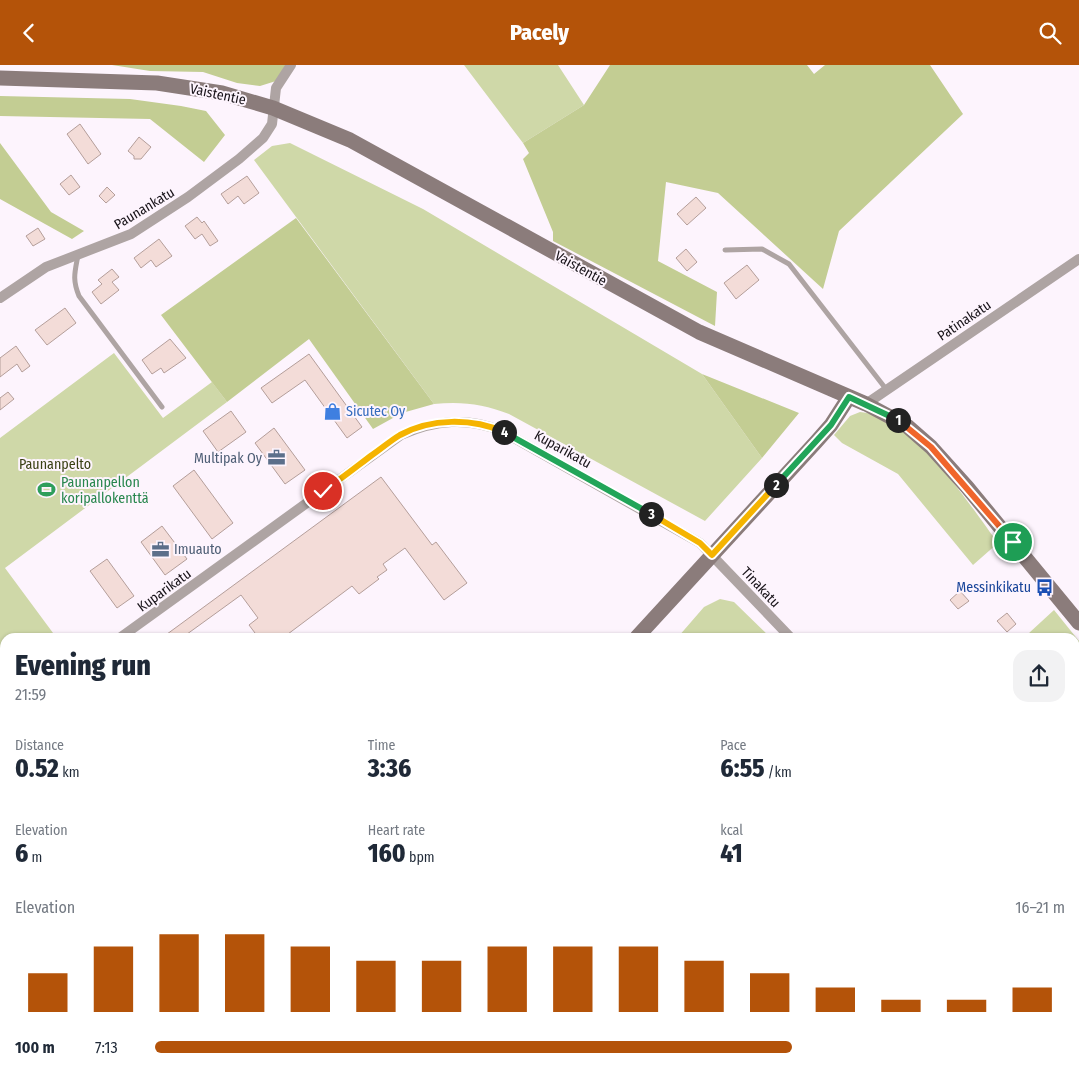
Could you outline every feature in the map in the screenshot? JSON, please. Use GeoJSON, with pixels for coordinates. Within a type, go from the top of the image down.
{"type":"FeatureCollection","features":[{"type":"Feature","properties":{"kind":"street","name":"Paunankatu"},"geometry":{"type":"LineString","coordinates":[[0,298],[46,267],[131,234],[188,197],[263,137],[272,124],[276,88],[291,65]]}},
{"type":"Feature","properties":{"kind":"street","name":"Vaistentie"},"geometry":{"type":"LineString","coordinates":[[0,79],[157,83],[222,93],[273,108],[350,140],[699,332],[866,404],[907,426],[931,447],[967,487],[1079,623]]}},
{"type":"Feature","properties":{"kind":"street","name":"Patinakatu"},"geometry":{"type":"LineString","coordinates":[[866,404],[1079,259]]}},
{"type":"Feature","properties":{"kind":"street"},"geometry":{"type":"LineString","coordinates":[[641,633],[816,442],[831,425],[849,397]]}},
{"type":"Feature","properties":{"kind":"street","name":"Kuparikatu"},"geometry":{"type":"LineString","coordinates":[[127,633],[401,435],[430,425],[451,422],[468,422],[502,431],[700,543],[712,555]]}},
{"type":"Feature","properties":{"kind":"street","name":"Tinakatu"},"geometry":{"type":"LineString","coordinates":[[712,555],[786,633]]}},
{"type":"Feature","properties":{"kind":"lane"},"geometry":{"type":"LineString","coordinates":[[725,250],[762,249],[789,264],[886,389]]}},
{"type":"Feature","properties":{"kind":"lane"},"geometry":{"type":"LineString","coordinates":[[78,255],[74,284],[79,296],[162,407]]}},
{"type":"Feature","properties":{"kind":"green space"},"geometry":{"type":"Polygon","coordinates":[[[112,65],[286,65],[276,81],[260,86],[237,83],[203,72],[150,71],[112,65]]]}},
{"type":"Feature","properties":{"kind":"green space"},"geometry":{"type":"Polygon","coordinates":[[[464,65],[558,65],[584,105],[523,143],[464,65]]]}},
{"type":"Feature","properties":{"kind":"green space"},"geometry":{"type":"Polygon","coordinates":[[[610,65],[807,65],[814,74],[825,65],[930,65],[963,114],[839,231],[823,289],[718,193],[666,182],[658,261],[717,292],[715,326],[553,241],[553,232],[523,159],[529,153],[523,143],[584,105],[610,65]]]}},
{"type":"Feature","properties":{"kind":"green space"},"geometry":{"type":"Polygon","coordinates":[[[0,96],[130,99],[181,106],[206,111],[225,135],[204,162],[150,119],[0,116],[0,96]]]}},
{"type":"Feature","properties":{"kind":"green space"},"geometry":{"type":"Polygon","coordinates":[[[0,143],[51,212],[84,231],[72,239],[0,199],[0,143]]]}},
{"type":"Feature","properties":{"kind":"green space"},"geometry":{"type":"Polygon","coordinates":[[[290,143],[423,209],[702,374],[762,458],[705,521],[509,414],[472,404],[434,404],[254,160],[272,146],[290,143]]]}},
{"type":"Feature","properties":{"kind":"green space"},"geometry":{"type":"Polygon","coordinates":[[[296,218],[434,404],[402,413],[373,429],[309,339],[227,402],[161,315],[296,218]]]}},
{"type":"Feature","properties":{"kind":"green space","name":"Paunanpelto"},"geometry":{"type":"Polygon","coordinates":[[[114,353],[163,418],[212,382],[227,402],[5,568],[53,633],[0,633],[0,438],[114,353]]]}},
{"type":"Feature","properties":{"kind":"green space"},"geometry":{"type":"Polygon","coordinates":[[[702,374],[799,413],[762,458],[702,374]]]}},
{"type":"Feature","properties":{"kind":"green space"},"geometry":{"type":"Polygon","coordinates":[[[860,412],[880,417],[900,429],[919,445],[955,485],[998,543],[973,565],[898,474],[842,443],[834,435],[850,416],[860,412]]]}},
{"type":"Feature","properties":{"kind":"green space"},"geometry":{"type":"Polygon","coordinates":[[[720,599],[734,602],[766,633],[681,633],[704,607],[720,599]]]}},
{"type":"Feature","properties":{"kind":"green space"},"geometry":{"type":"Polygon","coordinates":[[[1054,610],[1073,633],[1029,633],[1054,610]]]}},
{"type":"Feature","properties":{"kind":"building"},"geometry":{"type":"Polygon","coordinates":[[[80,124],[101,154],[88,164],[67,134],[80,124]]]}},
{"type":"Feature","properties":{"kind":"building"},"geometry":{"type":"Polygon","coordinates":[[[139,137],[151,147],[141,159],[134,159],[134,156],[128,151],[139,137]]]}},
{"type":"Feature","properties":{"kind":"building"},"geometry":{"type":"Polygon","coordinates":[[[71,175],[80,187],[69,195],[60,184],[71,175]]]}},
{"type":"Feature","properties":{"kind":"building"},"geometry":{"type":"Polygon","coordinates":[[[247,176],[259,193],[244,204],[238,196],[228,204],[221,194],[247,176]]]}},
{"type":"Feature","properties":{"kind":"building"},"geometry":{"type":"Polygon","coordinates":[[[107,187],[115,195],[106,203],[99,196],[107,187]]]}},
{"type":"Feature","properties":{"kind":"building"},"geometry":{"type":"Polygon","coordinates":[[[696,197],[706,208],[687,225],[677,214],[696,197]]]}},
{"type":"Feature","properties":{"kind":"building"},"geometry":{"type":"Polygon","coordinates":[[[197,217],[202,223],[204,221],[218,241],[210,246],[202,234],[195,239],[185,226],[197,217]]]}},
{"type":"Feature","properties":{"kind":"building"},"geometry":{"type":"Polygon","coordinates":[[[38,228],[45,239],[33,246],[26,236],[38,228]]]}},
{"type":"Feature","properties":{"kind":"building"},"geometry":{"type":"Polygon","coordinates":[[[159,239],[172,256],[156,267],[151,260],[141,268],[134,258],[159,239]]]}},
{"type":"Feature","properties":{"kind":"building"},"geometry":{"type":"Polygon","coordinates":[[[686,249],[697,262],[687,271],[676,258],[686,249]]]}},
{"type":"Feature","properties":{"kind":"building"},"geometry":{"type":"Polygon","coordinates":[[[747,265],[759,280],[736,299],[724,283],[747,265]]]}},
{"type":"Feature","properties":{"kind":"building"},"geometry":{"type":"Polygon","coordinates":[[[112,269],[119,277],[112,282],[119,290],[101,304],[92,292],[102,284],[98,280],[112,269]]]}},
{"type":"Feature","properties":{"kind":"building"},"geometry":{"type":"Polygon","coordinates":[[[65,308],[76,323],[47,345],[35,330],[65,308]]]}},
{"type":"Feature","properties":{"kind":"building"},"geometry":{"type":"Polygon","coordinates":[[[170,339],[186,358],[164,373],[161,368],[152,374],[142,360],[170,339]]]}},
{"type":"Feature","properties":{"kind":"building"},"geometry":{"type":"Polygon","coordinates":[[[16,346],[30,366],[22,372],[17,364],[0,377],[0,358],[16,346]]]}},
{"type":"Feature","properties":{"kind":"building"},"geometry":{"type":"Polygon","coordinates":[[[309,354],[362,427],[347,438],[305,380],[272,403],[261,388],[309,354]]]}},
{"type":"Feature","properties":{"kind":"building"},"geometry":{"type":"Polygon","coordinates":[[[8,392],[14,399],[0,410],[0,398],[8,392]]]}},
{"type":"Feature","properties":{"kind":"building"},"geometry":{"type":"Polygon","coordinates":[[[231,411],[246,432],[218,452],[203,431],[231,411]]]}},
{"type":"Feature","properties":{"kind":"building"},"geometry":{"type":"Polygon","coordinates":[[[274,428],[305,470],[285,484],[255,443],[274,428]]]}},
{"type":"Feature","properties":{"kind":"building"},"geometry":{"type":"Polygon","coordinates":[[[194,470],[233,523],[212,539],[173,486],[194,470]]]}},
{"type":"Feature","properties":{"kind":"building"},"geometry":{"type":"Polygon","coordinates":[[[381,477],[432,545],[436,542],[467,583],[444,600],[405,548],[383,564],[387,570],[377,577],[379,579],[359,594],[352,586],[289,633],[255,633],[249,625],[258,618],[241,595],[189,633],[168,633],[381,477]]]}},
{"type":"Feature","properties":{"kind":"building"},"geometry":{"type":"Polygon","coordinates":[[[162,526],[187,559],[165,575],[141,542],[162,526]]]}},
{"type":"Feature","properties":{"kind":"building"},"geometry":{"type":"Polygon","coordinates":[[[107,559],[134,596],[117,608],[90,571],[107,559]]]}},
{"type":"Feature","properties":{"kind":"building"},"geometry":{"type":"Polygon","coordinates":[[[960,591],[969,601],[958,609],[950,600],[960,591]]]}},
{"type":"Feature","properties":{"kind":"building"},"geometry":{"type":"Polygon","coordinates":[[[1007,613],[1016,624],[1007,632],[997,621],[1007,613]]]}},
{"type":"Feature","properties":{"kind":"place","name":"Sicutec Oy"},"geometry":{"type":"Point","coordinates":[332,411]}},
{"type":"Feature","properties":{"kind":"place","name":"Multipak Oy"},"geometry":{"type":"Point","coordinates":[276,458]}},
{"type":"Feature","properties":{"kind":"place","name":"Paunanpellon koripallokenttä"},"geometry":{"type":"Point","coordinates":[47,490]}},
{"type":"Feature","properties":{"kind":"place","name":"Imuauto"},"geometry":{"type":"Point","coordinates":[160,549]}},
{"type":"Feature","properties":{"kind":"place","name":"Messinkikatu"},"geometry":{"type":"Point","coordinates":[1045,587]}},
{"type":"Feature","properties":{"kind":"route"},"geometry":{"type":"LineString","coordinates":[[323,491],[401,435],[430,425],[468,422],[485,425],[517,439],[700,543],[712,555],[831,425],[849,397],[895,418],[931,447],[1013,542]]}}]}
